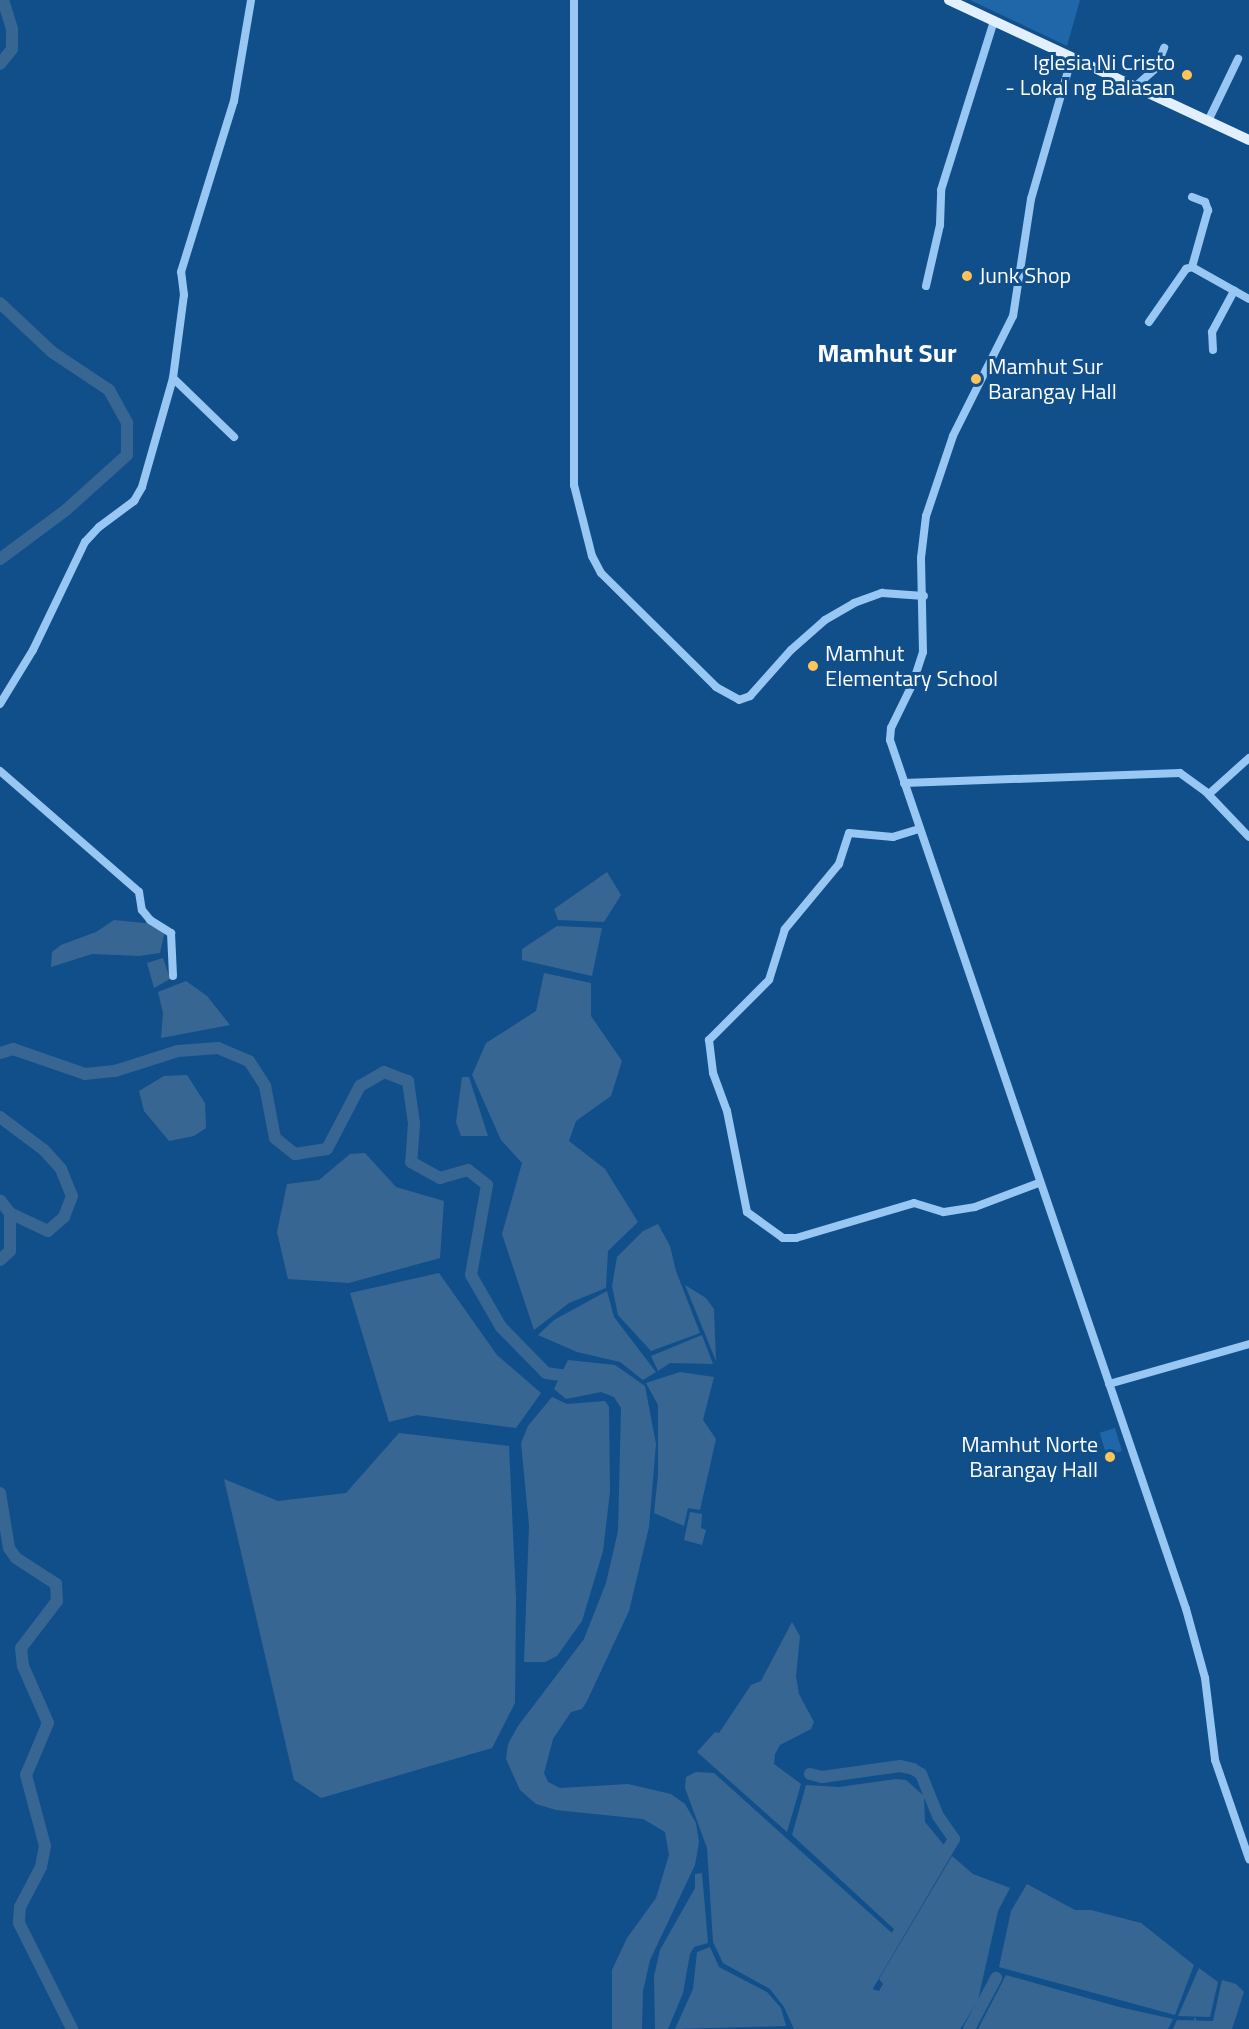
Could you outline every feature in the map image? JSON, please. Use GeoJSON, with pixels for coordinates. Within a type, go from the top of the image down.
{"type":"FeatureCollection","features":[{"type":"Feature","properties":{"kind":"main road"},"geometry":{"type":"LineString","coordinates":[[949,0],[1209,119],[1249,140]]}},
{"type":"Feature","properties":{"kind":"street"},"geometry":{"type":"LineString","coordinates":[[0,704],[28,659],[85,542],[99,526],[134,501],[142,487],[173,378],[184,295],[181,272],[234,101],[252,0]]}},
{"type":"Feature","properties":{"kind":"street"},"geometry":{"type":"LineString","coordinates":[[574,0],[573,485],[592,556],[601,573],[716,687],[739,700],[750,696],[791,650],[825,620],[854,603],[882,593],[924,596]]}},
{"type":"Feature","properties":{"kind":"street"},"geometry":{"type":"LineString","coordinates":[[926,286],[940,225],[941,190],[994,21]]}},
{"type":"Feature","properties":{"kind":"street"},"geometry":{"type":"LineString","coordinates":[[1136,86],[1156,68],[1164,48]]}},
{"type":"Feature","properties":{"kind":"street"},"geometry":{"type":"LineString","coordinates":[[1072,57],[1031,199],[1022,279],[1013,316],[953,436],[926,516],[921,558],[924,596],[923,652],[913,683],[891,728],[894,757],[1199,1649],[1215,1760],[1249,1859]]}},
{"type":"Feature","properties":{"kind":"street"},"geometry":{"type":"LineString","coordinates":[[1209,119],[1238,59]]}},
{"type":"Feature","properties":{"kind":"street"},"geometry":{"type":"LineString","coordinates":[[1192,197],[1205,202],[1208,210],[1192,267]]}},
{"type":"Feature","properties":{"kind":"street"},"geometry":{"type":"LineString","coordinates":[[1149,322],[1186,269],[1192,267],[1249,299]]}},
{"type":"Feature","properties":{"kind":"street"},"geometry":{"type":"LineString","coordinates":[[1213,350],[1212,332],[1234,291]]}},
{"type":"Feature","properties":{"kind":"street"},"geometry":{"type":"LineString","coordinates":[[173,378],[234,437]]}},
{"type":"Feature","properties":{"kind":"street"},"geometry":{"type":"LineString","coordinates":[[1209,795],[1249,758]]}},
{"type":"Feature","properties":{"kind":"street"},"geometry":{"type":"LineString","coordinates":[[0,771],[139,892],[142,910],[150,920],[171,933],[173,976]]}},
{"type":"Feature","properties":{"kind":"street"},"geometry":{"type":"LineString","coordinates":[[904,783],[1180,773],[1209,795],[1249,837]]}},
{"type":"Feature","properties":{"kind":"street"},"geometry":{"type":"LineString","coordinates":[[919,829],[894,837],[849,833],[839,864],[785,929],[769,980],[709,1040],[713,1073],[727,1111],[747,1212],[783,1238],[796,1238],[914,1203],[944,1212],[975,1208],[1039,1184]]}},
{"type":"Feature","properties":{"kind":"street"},"geometry":{"type":"LineString","coordinates":[[1108,1384],[1249,1344]]}},
{"type":"Feature","properties":{"kind":"shaded area"},"geometry":{"type":"Polygon","coordinates":[[[970,0],[1080,0],[1067,46],[970,0]]]}},
{"type":"Feature","properties":{"kind":"shaded area"},"geometry":{"type":"Polygon","coordinates":[[[607,872],[621,895],[604,922],[558,920],[554,909],[607,872]]]}},
{"type":"Feature","properties":{"kind":"shaded area"},"geometry":{"type":"Polygon","coordinates":[[[114,920],[154,924],[165,931],[160,953],[139,956],[92,954],[51,967],[52,952],[61,945],[96,932],[114,920]]]}},
{"type":"Feature","properties":{"kind":"shaded area"},"geometry":{"type":"Polygon","coordinates":[[[557,926],[602,928],[592,976],[522,960],[522,949],[557,926]]]}},
{"type":"Feature","properties":{"kind":"shaded area"},"geometry":{"type":"Polygon","coordinates":[[[163,958],[170,979],[154,988],[147,963],[163,958]]]}},
{"type":"Feature","properties":{"kind":"shaded area"},"geometry":{"type":"Polygon","coordinates":[[[544,973],[591,983],[591,1016],[622,1061],[611,1096],[576,1121],[569,1141],[605,1169],[638,1222],[608,1251],[606,1288],[569,1303],[534,1330],[502,1234],[522,1163],[501,1140],[472,1075],[486,1043],[536,1011],[544,973]]]}},
{"type":"Feature","properties":{"kind":"shaded area"},"geometry":{"type":"Polygon","coordinates":[[[186,981],[207,996],[230,1025],[161,1038],[163,1013],[158,992],[186,981]]]}},
{"type":"Feature","properties":{"kind":"shaded area"},"geometry":{"type":"Polygon","coordinates":[[[187,1075],[205,1103],[206,1128],[194,1136],[169,1141],[144,1111],[139,1091],[164,1076],[187,1075]]]}},
{"type":"Feature","properties":{"kind":"shaded area"},"geometry":{"type":"Polygon","coordinates":[[[462,1077],[469,1077],[488,1136],[461,1136],[456,1122],[462,1077]]]}},
{"type":"Feature","properties":{"kind":"shaded area"},"geometry":{"type":"Polygon","coordinates":[[[365,1153],[396,1187],[444,1201],[440,1258],[349,1283],[288,1279],[277,1232],[287,1184],[319,1180],[350,1154],[365,1153]]]}},
{"type":"Feature","properties":{"kind":"shaded area"},"geometry":{"type":"Polygon","coordinates":[[[658,1224],[670,1246],[676,1271],[700,1333],[651,1351],[618,1315],[612,1286],[617,1257],[643,1231],[658,1224]]]}},
{"type":"Feature","properties":{"kind":"shaded area"},"geometry":{"type":"Polygon","coordinates":[[[439,1273],[497,1355],[541,1393],[516,1428],[417,1415],[389,1422],[350,1293],[439,1273]]]}},
{"type":"Feature","properties":{"kind":"shaded area"},"geometry":{"type":"Polygon","coordinates":[[[685,1285],[706,1298],[714,1309],[716,1361],[685,1285]]]}},
{"type":"Feature","properties":{"kind":"shaded area"},"geometry":{"type":"Polygon","coordinates":[[[607,1291],[614,1317],[656,1372],[643,1380],[620,1362],[577,1352],[538,1335],[554,1320],[607,1291]]]}},
{"type":"Feature","properties":{"kind":"shaded area"},"geometry":{"type":"Polygon","coordinates":[[[702,1335],[713,1364],[670,1363],[658,1371],[651,1356],[702,1335]]]}},
{"type":"Feature","properties":{"kind":"shaded area"},"geometry":{"type":"Polygon","coordinates":[[[568,1360],[615,1365],[645,1386],[656,1444],[649,1527],[629,1611],[587,1701],[582,1709],[571,1712],[553,1739],[544,1773],[548,1782],[560,1788],[628,1784],[671,1794],[685,1804],[696,1823],[699,1842],[695,1865],[650,1960],[643,1991],[642,2029],[612,2029],[612,1970],[627,1938],[656,1898],[669,1855],[665,1832],[643,1819],[556,1810],[536,1804],[520,1790],[506,1759],[508,1744],[518,1726],[584,1639],[606,1583],[618,1531],[621,1408],[614,1397],[601,1392],[566,1399],[554,1389],[568,1360]]]}},
{"type":"Feature","properties":{"kind":"shaded area"},"geometry":{"type":"Polygon","coordinates":[[[680,1372],[714,1377],[703,1420],[716,1439],[700,1510],[688,1508],[684,1526],[654,1513],[658,1475],[658,1405],[646,1383],[680,1372]]]}},
{"type":"Feature","properties":{"kind":"shaded area"},"geometry":{"type":"Polygon","coordinates":[[[552,1397],[567,1404],[605,1401],[609,1407],[610,1492],[603,1551],[582,1621],[557,1656],[545,1662],[524,1662],[529,1525],[521,1443],[528,1426],[552,1397]]]}},
{"type":"Feature","properties":{"kind":"shaded area"},"geometry":{"type":"Polygon","coordinates":[[[1115,1428],[1122,1451],[1107,1456],[1100,1433],[1115,1428]]]}},
{"type":"Feature","properties":{"kind":"shaded area"},"geometry":{"type":"Polygon","coordinates":[[[399,1433],[509,1446],[516,1598],[515,1703],[492,1748],[321,1798],[294,1780],[224,1479],[278,1501],[346,1493],[399,1433]]]}},
{"type":"Feature","properties":{"kind":"shaded area"},"geometry":{"type":"Polygon","coordinates":[[[690,1512],[702,1514],[701,1528],[706,1530],[702,1545],[684,1540],[690,1512]]]}},
{"type":"Feature","properties":{"kind":"shaded area"},"geometry":{"type":"Polygon","coordinates":[[[792,1622],[800,1636],[796,1676],[799,1694],[814,1722],[811,1729],[780,1745],[775,1754],[774,1764],[801,1784],[787,1832],[697,1752],[715,1732],[719,1733],[751,1685],[761,1681],[792,1622]]]}},
{"type":"Feature","properties":{"kind":"shaded area"},"geometry":{"type":"Polygon","coordinates":[[[696,1772],[714,1773],[893,1934],[838,2029],[794,2029],[784,2007],[770,1989],[723,1963],[713,1942],[707,1848],[685,1788],[686,1777],[696,1772]]]}},
{"type":"Feature","properties":{"kind":"shaded area"},"geometry":{"type":"Polygon","coordinates":[[[896,1779],[906,1780],[924,1796],[925,1822],[944,1845],[895,1930],[792,1835],[806,1785],[839,1787],[896,1779]]]}},
{"type":"Feature","properties":{"kind":"shaded area"},"geometry":{"type":"Polygon","coordinates":[[[952,1856],[973,1874],[1010,1888],[998,1911],[978,2000],[963,2025],[960,2029],[848,2029],[872,1989],[879,1991],[883,1984],[879,1979],[952,1856]]]}},
{"type":"Feature","properties":{"kind":"shaded area"},"geometry":{"type":"Polygon","coordinates":[[[702,1873],[708,1943],[694,1947],[690,1954],[683,1993],[668,2029],[655,2029],[654,1976],[660,1950],[695,1888],[695,1874],[702,1873]]]}},
{"type":"Feature","properties":{"kind":"shaded area"},"geometry":{"type":"Polygon","coordinates":[[[1027,1884],[1075,1910],[1091,1910],[1141,1923],[1194,1965],[1175,2015],[999,1967],[1011,1911],[1027,1884]]]}},
{"type":"Feature","properties":{"kind":"shaded area"},"geometry":{"type":"Polygon","coordinates":[[[710,1947],[719,1967],[767,1992],[781,2008],[786,2026],[675,2029],[693,1989],[697,1952],[710,1947]]]}},
{"type":"Feature","properties":{"kind":"shaded area"},"geometry":{"type":"Polygon","coordinates":[[[1199,1968],[1218,1982],[1210,2017],[1178,2016],[1199,1968]]]}},
{"type":"Feature","properties":{"kind":"shaded area"},"geometry":{"type":"Polygon","coordinates":[[[1006,1975],[1119,2007],[1173,2019],[1168,2029],[978,2029],[1006,1975]]]}},
{"type":"Feature","properties":{"kind":"shaded area"},"geometry":{"type":"Polygon","coordinates":[[[1222,1980],[1236,1984],[1244,1992],[1232,2029],[1173,2029],[1177,2020],[1213,2021],[1222,1980]]]}},
{"type":"Feature","properties":{"kind":"waterway"},"geometry":{"type":"LineString","coordinates":[[0,64],[12,49],[12,29],[3,0]]}},
{"type":"Feature","properties":{"kind":"waterway"},"geometry":{"type":"LineString","coordinates":[[0,303],[52,352],[109,390],[127,423],[127,455],[66,510],[0,559]]}},
{"type":"Feature","properties":{"kind":"waterway"},"geometry":{"type":"LineString","coordinates":[[0,1053],[13,1049],[85,1074],[115,1071],[178,1051],[218,1048],[249,1061],[265,1086],[275,1138],[295,1154],[327,1149],[360,1086],[384,1072],[408,1081],[414,1123],[411,1162],[440,1178],[468,1170],[487,1185],[471,1275],[501,1327],[546,1373],[576,1377]]}},
{"type":"Feature","properties":{"kind":"waterway"},"geometry":{"type":"LineString","coordinates":[[0,1117],[44,1150],[61,1169],[72,1196],[64,1217],[48,1231],[10,1213],[0,1200]]}},
{"type":"Feature","properties":{"kind":"waterway"},"geometry":{"type":"LineString","coordinates":[[0,1260],[10,1251],[10,1213]]}},
{"type":"Feature","properties":{"kind":"waterway"},"geometry":{"type":"LineString","coordinates":[[0,1493],[9,1548],[16,1558],[56,1584],[57,1601],[21,1648],[23,1666],[48,1723],[26,1775],[45,1846],[41,1867],[20,1907],[19,1923],[72,2029]]}},
{"type":"Feature","properties":{"kind":"waterway"},"geometry":{"type":"LineString","coordinates":[[810,1774],[822,1777],[900,1766],[913,1769],[921,1774],[938,1816],[954,1839],[842,2029]]}},
{"type":"Feature","properties":{"kind":"waterway"},"geometry":{"type":"LineString","coordinates":[[969,2029],[996,1978]]}},
{"type":"Feature","properties":{"kind":"place","name":"Iglesia Ni Cristo - Lokal ng Balasan"},"geometry":{"type":"Point","coordinates":[1187,75]}},
{"type":"Feature","properties":{"kind":"place","name":"Junk Shop"},"geometry":{"type":"Point","coordinates":[967,276]}},
{"type":"Feature","properties":{"kind":"place","name":"Mamhut Sur Barangay Hall"},"geometry":{"type":"Point","coordinates":[976,379]}},
{"type":"Feature","properties":{"kind":"place","name":"Mamhut Elementary School"},"geometry":{"type":"Point","coordinates":[813,666]}},
{"type":"Feature","properties":{"kind":"place","name":"Mamhut Norte Barangay Hall"},"geometry":{"type":"Point","coordinates":[1110,1457]}},
{"type":"Feature","properties":{"kind":"district","name":"Mamhut Sur"},"geometry":{"type":"Point","coordinates":[887,353]}}]}
